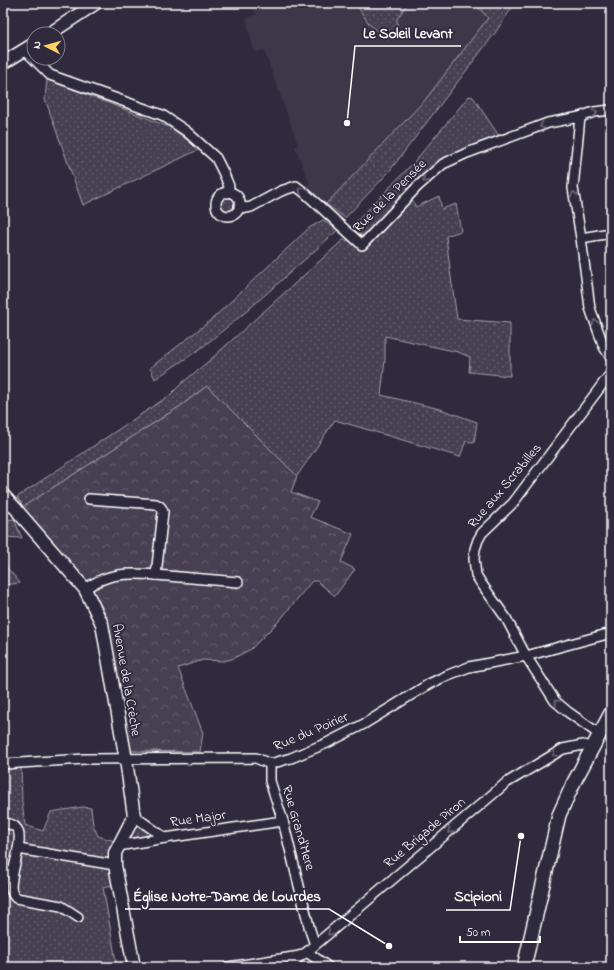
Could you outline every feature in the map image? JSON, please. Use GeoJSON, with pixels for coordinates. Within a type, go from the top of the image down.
{"type":"FeatureCollection","features":[{"type":"Feature","properties":{"kind":"main road"},"geometry":{"type":"LineString","coordinates":[[528,964],[559,815],[574,782],[611,713]]}},
{"type":"Feature","properties":{"kind":"street"},"geometry":{"type":"LineString","coordinates":[[61,26],[96,3]]}},
{"type":"Feature","properties":{"kind":"street"},"geometry":{"type":"LineString","coordinates":[[3,63],[26,49]]}},
{"type":"Feature","properties":{"kind":"street"},"geometry":{"type":"LineString","coordinates":[[44,66],[50,75],[162,115],[186,131],[216,158],[229,186],[228,193],[232,193],[238,198],[239,206]]}},
{"type":"Feature","properties":{"kind":"street"},"geometry":{"type":"LineString","coordinates":[[611,110],[594,112],[580,117],[573,188],[590,308],[604,347],[611,358]]}},
{"type":"Feature","properties":{"kind":"street","name":"Rue de la Pensée"},"geometry":{"type":"LineString","coordinates":[[228,193],[221,195],[216,205],[220,212],[230,216],[237,212],[239,206],[246,208],[251,207],[281,191],[296,186],[362,245],[417,187],[443,164],[467,153],[548,123],[580,117]]}},
{"type":"Feature","properties":{"kind":"street"},"geometry":{"type":"LineString","coordinates":[[581,238],[611,233]]}},
{"type":"Feature","properties":{"kind":"street","name":"Rue aux Scrabilles"},"geometry":{"type":"LineString","coordinates":[[599,734],[555,701],[526,656],[506,618],[481,584],[476,575],[474,559],[478,540],[482,533],[513,503],[611,373]]}},
{"type":"Feature","properties":{"kind":"street","name":"Avenue de la Crèche"},"geometry":{"type":"LineString","coordinates":[[3,495],[85,590],[102,624],[126,760],[134,816]]}},
{"type":"Feature","properties":{"kind":"street"},"geometry":{"type":"LineString","coordinates":[[89,499],[150,503],[156,504],[162,508],[163,512],[156,574]]}},
{"type":"Feature","properties":{"kind":"street"},"geometry":{"type":"LineString","coordinates":[[85,590],[93,583],[113,576],[132,573],[238,582]]}},
{"type":"Feature","properties":{"kind":"street","name":"Rue du Poirier"},"geometry":{"type":"LineString","coordinates":[[3,764],[85,759],[126,760],[256,758],[270,764],[291,758],[327,743],[364,724],[429,684],[448,675],[470,667],[526,656],[611,633]]}},
{"type":"Feature","properties":{"kind":"street","name":"Rue Brigade Piron"},"geometry":{"type":"LineString","coordinates":[[291,967],[303,954],[315,946],[506,783],[563,749],[583,745],[592,747]]}},
{"type":"Feature","properties":{"kind":"street","name":"Rue Grand'Mere"},"geometry":{"type":"LineString","coordinates":[[270,764],[270,781],[283,821],[315,946]]}},
{"type":"Feature","properties":{"kind":"street"},"geometry":{"type":"LineString","coordinates":[[134,967],[115,865],[115,853],[134,816],[165,838]]}},
{"type":"Feature","properties":{"kind":"street","name":"Rue Major"},"geometry":{"type":"LineString","coordinates":[[118,846],[283,821]]}},
{"type":"Feature","properties":{"kind":"street"},"geometry":{"type":"LineString","coordinates":[[3,823],[12,824],[20,834],[11,889],[13,895],[16,898],[62,906],[78,917]]}},
{"type":"Feature","properties":{"kind":"street"},"geometry":{"type":"LineString","coordinates":[[18,849],[115,865]]}},
{"type":"Feature","properties":{"kind":"street"},"geometry":{"type":"LineString","coordinates":[[3,871],[13,872]]}},
{"type":"Feature","properties":{"kind":"street"},"geometry":{"type":"LineString","coordinates":[[228,967],[303,954],[328,967]]}},
{"type":"Feature","properties":{"kind":"shaded area"},"geometry":{"type":"Polygon","coordinates":[[[248,3],[474,3],[488,18],[425,100],[326,204],[306,186],[310,183],[295,147],[298,145],[264,50],[254,52],[246,19],[256,14],[248,3]]]}},
{"type":"Feature","properties":{"kind":"green space"},"geometry":{"type":"Polygon","coordinates":[[[355,3],[408,3],[397,19],[398,35],[389,39],[370,25],[355,3]]]}},
{"type":"Feature","properties":{"kind":"green space"},"geometry":{"type":"Polygon","coordinates":[[[474,3],[515,3],[495,33],[388,173],[345,218],[326,204],[425,100],[488,18],[474,3]]]}},
{"type":"Feature","properties":{"kind":"green space"},"geometry":{"type":"Polygon","coordinates":[[[47,79],[169,127],[200,149],[83,205],[45,99],[47,79]]]}},
{"type":"Feature","properties":{"kind":"green space"},"geometry":{"type":"Polygon","coordinates":[[[469,96],[473,97],[499,136],[486,144],[450,156],[434,167],[409,195],[416,207],[439,196],[442,209],[456,204],[461,231],[446,236],[457,319],[510,323],[510,376],[469,372],[470,357],[458,352],[385,336],[385,360],[381,395],[440,409],[477,422],[474,443],[466,441],[460,457],[335,420],[297,476],[207,386],[179,407],[23,507],[17,497],[170,395],[343,240],[364,242],[364,237],[351,227],[415,161],[469,96]]]}},
{"type":"Feature","properties":{"kind":"green space"},"geometry":{"type":"Polygon","coordinates":[[[224,193],[232,193],[239,200],[239,208],[232,215],[224,215],[217,208],[217,200],[224,193]]]}},
{"type":"Feature","properties":{"kind":"green space"},"geometry":{"type":"Polygon","coordinates":[[[323,220],[338,230],[248,310],[200,349],[155,379],[150,368],[211,320],[309,228],[323,220]]]}},
{"type":"Feature","properties":{"kind":"green space"},"geometry":{"type":"Polygon","coordinates":[[[207,386],[297,476],[291,492],[318,502],[310,517],[353,534],[341,562],[355,569],[335,596],[317,581],[312,581],[280,620],[251,649],[232,659],[223,661],[203,660],[178,668],[203,733],[200,752],[127,751],[95,602],[21,508],[179,407],[207,386]]]}},
{"type":"Feature","properties":{"kind":"green space"},"geometry":{"type":"Polygon","coordinates":[[[14,519],[22,538],[3,537],[3,520],[14,519]]]}},
{"type":"Feature","properties":{"kind":"green space"},"geometry":{"type":"Polygon","coordinates":[[[3,563],[20,583],[3,585],[3,563]]]}},
{"type":"Feature","properties":{"kind":"green space"},"geometry":{"type":"Polygon","coordinates":[[[21,767],[22,802],[25,825],[43,831],[51,812],[83,807],[91,808],[93,825],[98,836],[115,841],[114,885],[103,887],[117,967],[3,967],[3,768],[21,767]]]}},
{"type":"Feature","properties":{"kind":"green space"},"geometry":{"type":"Polygon","coordinates":[[[131,825],[142,826],[155,839],[125,844],[131,825]]]}},
{"type":"Feature","properties":{"kind":"place","name":"Le Soleil Levant"},"geometry":{"type":"Point","coordinates":[347,123]}},
{"type":"Feature","properties":{"kind":"place","name":"Scipioni"},"geometry":{"type":"Point","coordinates":[521,836]}},
{"type":"Feature","properties":{"kind":"place","name":"Église Notre-Dame de Lourdes"},"geometry":{"type":"Point","coordinates":[389,946]}}]}
